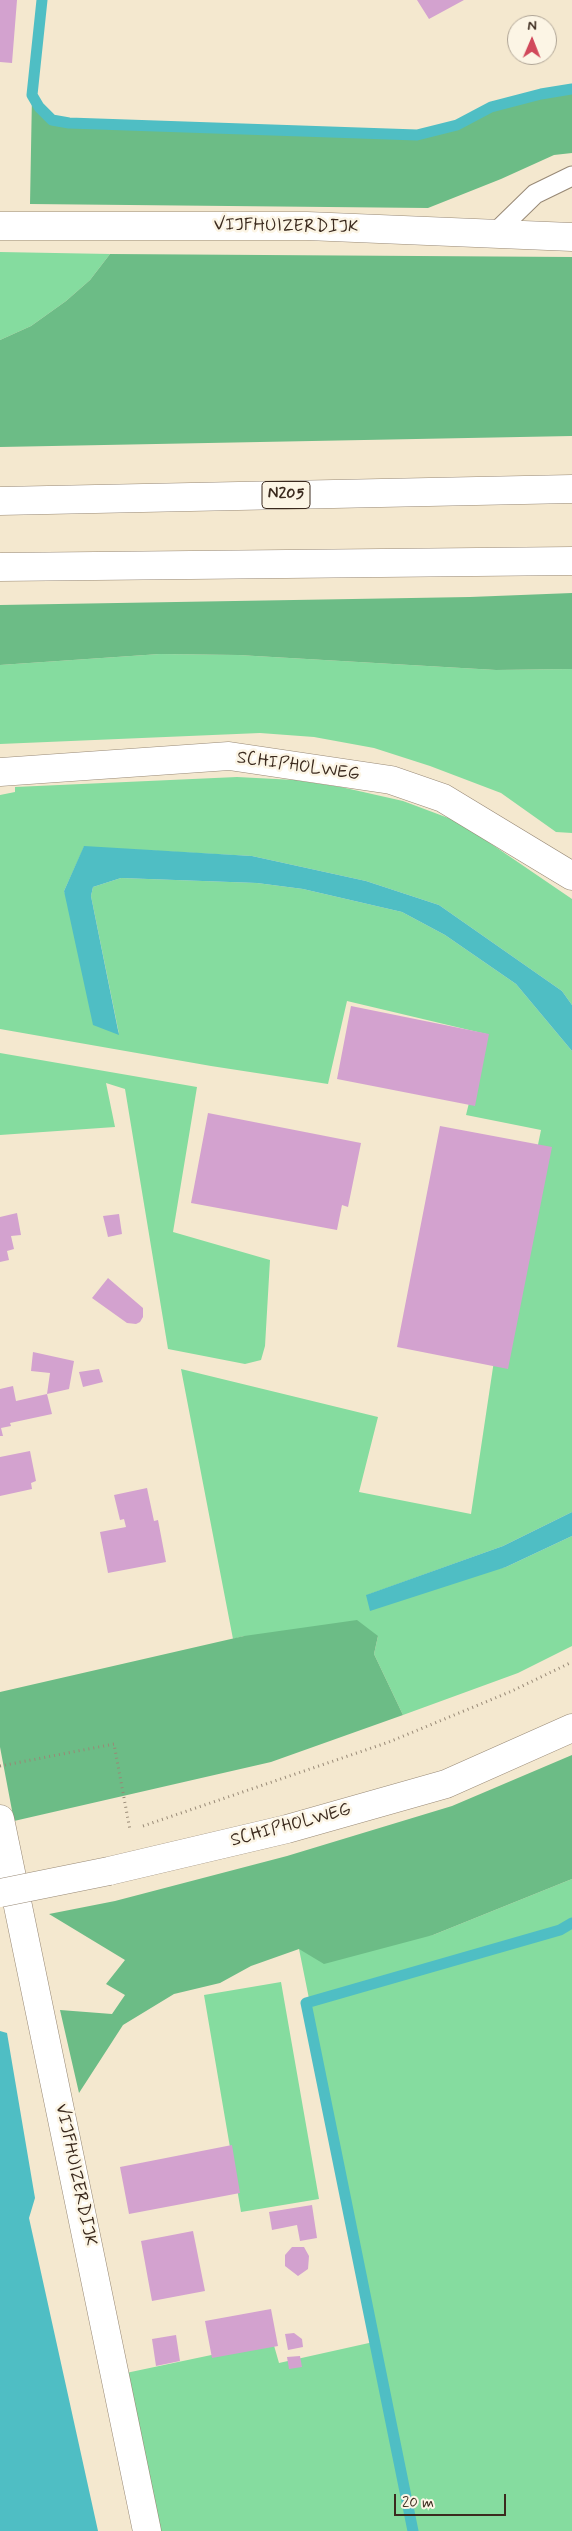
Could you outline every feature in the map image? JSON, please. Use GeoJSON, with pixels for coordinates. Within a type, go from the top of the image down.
{"type":"FeatureCollection","features":[{"type":"Feature","properties":{"kind":"main road","name":"VIJFHUIZERDIJK"},"geometry":{"type":"LineString","coordinates":[[0,226],[307,226],[572,237]]}},
{"type":"Feature","properties":{"kind":"main road","name":"N205"},"geometry":{"type":"LineString","coordinates":[[0,501],[572,489]]}},
{"type":"Feature","properties":{"kind":"main road"},"geometry":{"type":"LineString","coordinates":[[0,567],[572,561]]}},
{"type":"Feature","properties":{"kind":"main road","name":"SCHIPHOLWEG"},"geometry":{"type":"LineString","coordinates":[[0,772],[229,756],[391,780],[442,798],[572,875]]}},
{"type":"Feature","properties":{"kind":"main road","name":"SCHIPHOLWEG"},"geometry":{"type":"LineString","coordinates":[[0,1893],[287,1829],[446,1784],[572,1728]]}},
{"type":"Feature","properties":{"kind":"main road","name":"VIJFHUIZERDIJK"},"geometry":{"type":"LineString","coordinates":[[0,1819],[147,2531]]}},
{"type":"Feature","properties":{"kind":"lane"},"geometry":{"type":"LineString","coordinates":[[494,234],[535,194],[572,176]]}},
{"type":"Feature","properties":{"kind":"path"},"geometry":{"type":"LineString","coordinates":[[0,1766],[114,1744],[130,1830],[389,1742],[512,1691],[572,1662]]}},
{"type":"Feature","properties":{"kind":"green space"},"geometry":{"type":"Polygon","coordinates":[[[572,89],[572,153],[554,155],[501,179],[428,208],[30,204],[32,95],[39,107],[51,119],[69,123],[417,135],[457,125],[491,107],[541,94],[572,89]]]}},
{"type":"Feature","properties":{"kind":"green space"},"geometry":{"type":"Polygon","coordinates":[[[0,252],[110,254],[90,280],[66,301],[31,326],[0,340],[0,252]]]}},
{"type":"Feature","properties":{"kind":"green space"},"geometry":{"type":"Polygon","coordinates":[[[110,254],[572,257],[572,436],[0,447],[0,340],[31,326],[66,301],[90,280],[110,254]]]}},
{"type":"Feature","properties":{"kind":"green space"},"geometry":{"type":"Polygon","coordinates":[[[572,593],[572,669],[496,670],[238,655],[160,654],[0,665],[0,605],[470,597],[572,593]]]}},
{"type":"Feature","properties":{"kind":"green space"},"geometry":{"type":"Polygon","coordinates":[[[160,654],[238,655],[496,670],[572,669],[572,833],[556,832],[501,793],[430,766],[374,748],[314,737],[260,733],[0,744],[0,665],[160,654]]]}},
{"type":"Feature","properties":{"kind":"green space"},"geometry":{"type":"Polygon","coordinates":[[[237,777],[295,780],[341,787],[403,801],[459,822],[572,899],[572,1005],[562,991],[439,905],[366,881],[252,856],[84,847],[64,891],[119,1034],[91,896],[93,887],[121,878],[257,883],[303,889],[402,912],[445,935],[516,984],[572,1051],[572,1512],[503,1546],[367,1595],[506,1567],[572,1536],[572,1646],[518,1673],[403,1715],[374,1654],[378,1636],[244,1636],[233,1639],[181,1369],[378,1417],[359,1492],[471,1514],[495,1354],[541,1130],[466,1115],[486,1034],[347,1001],[328,1084],[211,1066],[0,1029],[0,795],[15,792],[15,787],[237,777]]]}},
{"type":"Feature","properties":{"kind":"green space"},"geometry":{"type":"Polygon","coordinates":[[[0,1053],[197,1087],[173,1232],[270,1260],[265,1346],[261,1360],[245,1364],[168,1349],[125,1089],[106,1083],[115,1127],[0,1135],[0,1053]]]}},
{"type":"Feature","properties":{"kind":"green space"},"geometry":{"type":"Polygon","coordinates":[[[357,1620],[378,1636],[374,1654],[403,1715],[271,1762],[14,1821],[0,1747],[0,1692],[244,1636],[357,1620]]]}},
{"type":"Feature","properties":{"kind":"green space"},"geometry":{"type":"Polygon","coordinates":[[[572,1755],[572,1879],[433,1935],[324,1964],[299,1949],[251,1966],[220,1983],[174,1994],[123,2025],[79,2093],[60,2010],[112,2014],[125,1995],[106,1984],[125,1960],[49,1914],[115,1901],[287,1856],[452,1806],[572,1755]]]}},
{"type":"Feature","properties":{"kind":"green space"},"geometry":{"type":"Polygon","coordinates":[[[572,1879],[572,2531],[159,2531],[126,2373],[273,2342],[279,2363],[378,2341],[299,1949],[433,1935],[572,1879]]]}},
{"type":"Feature","properties":{"kind":"green space"},"geometry":{"type":"Polygon","coordinates":[[[281,1982],[319,2199],[241,2212],[204,1995],[281,1982]]]}},
{"type":"Feature","properties":{"kind":"water"},"geometry":{"type":"Polygon","coordinates":[[[84,846],[252,856],[366,881],[439,905],[562,991],[572,1005],[572,1051],[516,984],[445,935],[402,912],[303,889],[257,883],[121,878],[93,887],[91,896],[119,1035],[93,1025],[64,891],[84,846]]]}},
{"type":"Feature","properties":{"kind":"water"},"geometry":{"type":"Polygon","coordinates":[[[572,1512],[572,1536],[506,1567],[370,1611],[366,1595],[503,1546],[572,1512]]]}},
{"type":"Feature","properties":{"kind":"water"},"geometry":{"type":"Polygon","coordinates":[[[0,2031],[7,2033],[35,2198],[29,2218],[98,2531],[0,2531],[0,2031]]]}},
{"type":"Feature","properties":{"kind":"building"},"geometry":{"type":"Polygon","coordinates":[[[0,0],[17,0],[12,63],[0,62],[0,0]]]}},
{"type":"Feature","properties":{"kind":"building"},"geometry":{"type":"Polygon","coordinates":[[[417,0],[464,0],[429,19],[417,0]]]}},
{"type":"Feature","properties":{"kind":"building"},"geometry":{"type":"Polygon","coordinates":[[[351,1006],[489,1034],[475,1106],[337,1079],[351,1006]]]}},
{"type":"Feature","properties":{"kind":"building"},"geometry":{"type":"Polygon","coordinates":[[[208,1113],[361,1143],[348,1207],[342,1205],[337,1230],[191,1203],[208,1113]]]}},
{"type":"Feature","properties":{"kind":"building"},"geometry":{"type":"Polygon","coordinates":[[[440,1126],[552,1147],[508,1369],[397,1347],[440,1126]]]}},
{"type":"Feature","properties":{"kind":"building"},"geometry":{"type":"Polygon","coordinates":[[[17,1213],[21,1235],[11,1236],[14,1249],[7,1251],[9,1260],[0,1262],[0,1217],[17,1213]]]}},
{"type":"Feature","properties":{"kind":"building"},"geometry":{"type":"Polygon","coordinates":[[[119,1214],[122,1234],[108,1237],[103,1216],[119,1214]]]}},
{"type":"Feature","properties":{"kind":"building"},"geometry":{"type":"Polygon","coordinates":[[[108,1278],[143,1308],[143,1317],[140,1322],[136,1324],[127,1323],[92,1298],[108,1278]]]}},
{"type":"Feature","properties":{"kind":"building"},"geometry":{"type":"Polygon","coordinates":[[[33,1352],[74,1361],[69,1389],[47,1394],[50,1373],[31,1371],[33,1352]]]}},
{"type":"Feature","properties":{"kind":"building"},"geometry":{"type":"Polygon","coordinates":[[[99,1369],[103,1382],[83,1387],[79,1372],[99,1369]]]}},
{"type":"Feature","properties":{"kind":"building"},"geometry":{"type":"Polygon","coordinates":[[[13,1386],[16,1401],[47,1394],[52,1414],[10,1423],[11,1426],[1,1428],[3,1436],[0,1436],[0,1389],[13,1386]]]}},
{"type":"Feature","properties":{"kind":"building"},"geometry":{"type":"Polygon","coordinates":[[[30,1451],[36,1481],[31,1483],[32,1489],[0,1496],[0,1457],[30,1451]]]}},
{"type":"Feature","properties":{"kind":"building"},"geometry":{"type":"Polygon","coordinates":[[[147,1488],[154,1521],[158,1520],[166,1562],[108,1573],[100,1532],[126,1527],[124,1519],[120,1520],[114,1495],[147,1488]]]}},
{"type":"Feature","properties":{"kind":"building"},"geometry":{"type":"Polygon","coordinates":[[[232,2145],[240,2193],[129,2214],[120,2167],[232,2145]]]}},
{"type":"Feature","properties":{"kind":"building"},"geometry":{"type":"Polygon","coordinates":[[[312,2205],[317,2238],[300,2241],[297,2225],[272,2230],[269,2212],[312,2205]]]}},
{"type":"Feature","properties":{"kind":"building"},"geometry":{"type":"Polygon","coordinates":[[[193,2231],[205,2291],[152,2301],[141,2241],[193,2231]]]}},
{"type":"Feature","properties":{"kind":"building"},"geometry":{"type":"Polygon","coordinates":[[[292,2247],[304,2247],[309,2256],[308,2269],[298,2276],[285,2266],[285,2255],[292,2247]]]}},
{"type":"Feature","properties":{"kind":"building"},"geometry":{"type":"Polygon","coordinates":[[[271,2309],[278,2346],[212,2358],[205,2321],[271,2309]]]}},
{"type":"Feature","properties":{"kind":"building"},"geometry":{"type":"Polygon","coordinates":[[[294,2333],[302,2339],[303,2347],[288,2350],[285,2334],[294,2333]]]}},
{"type":"Feature","properties":{"kind":"building"},"geometry":{"type":"Polygon","coordinates":[[[176,2335],[180,2361],[156,2366],[152,2339],[176,2335]]]}},
{"type":"Feature","properties":{"kind":"building"},"geometry":{"type":"Polygon","coordinates":[[[300,2356],[302,2367],[289,2369],[287,2357],[300,2356]]]}},
{"type":"Feature","properties":{"kind":"waterway"},"geometry":{"type":"LineString","coordinates":[[42,0],[32,95],[39,107],[52,120],[69,123],[417,135],[457,125],[491,107],[541,94],[572,89]]}},
{"type":"Feature","properties":{"kind":"waterway"},"geometry":{"type":"LineString","coordinates":[[413,2531],[306,2003],[560,1930],[572,1923]]}}]}
